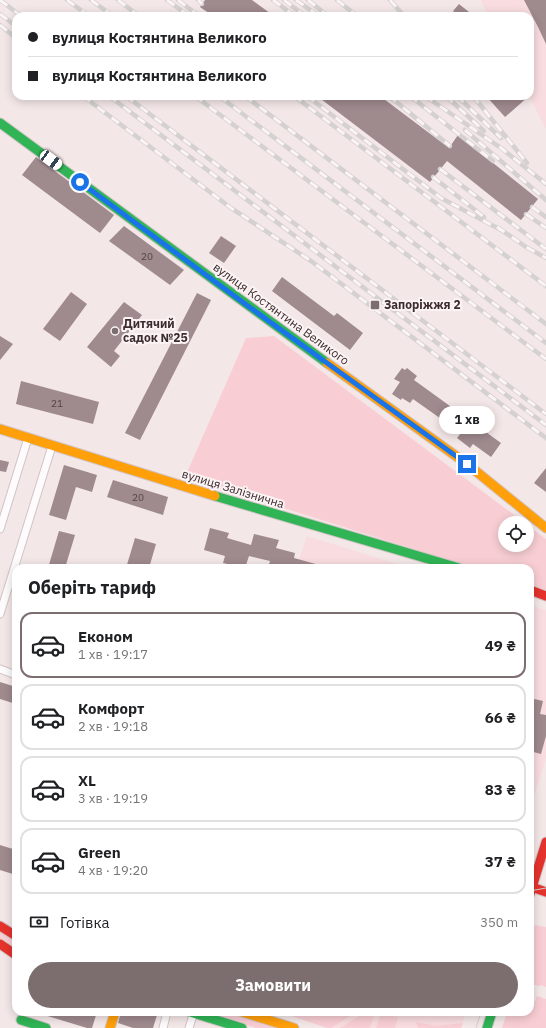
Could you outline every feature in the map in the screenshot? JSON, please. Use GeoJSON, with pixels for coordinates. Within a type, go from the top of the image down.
{"type":"FeatureCollection","features":[{"type":"Feature","properties":{"kind":"street","name":"вулиця Костянтина Великого"},"geometry":{"type":"LineString","coordinates":[[0,123],[248,306],[467,464],[546,528]]}},
{"type":"Feature","properties":{"kind":"street","name":"вулиця Залізнична"},"geometry":{"type":"LineString","coordinates":[[0,429],[237,503],[445,564]]}},
{"type":"Feature","properties":{"kind":"street"},"geometry":{"type":"LineString","coordinates":[[0,529],[28,438]]}},
{"type":"Feature","properties":{"kind":"street"},"geometry":{"type":"LineString","coordinates":[[15,564],[52,446]]}},
{"type":"Feature","properties":{"kind":"street"},"geometry":{"type":"LineString","coordinates":[[0,614],[12,575]]}},
{"type":"Feature","properties":{"kind":"street"},"geometry":{"type":"LineString","coordinates":[[534,592],[546,596]]}},
{"type":"Feature","properties":{"kind":"street"},"geometry":{"type":"LineString","coordinates":[[0,670],[12,673]]}},
{"type":"Feature","properties":{"kind":"street"},"geometry":{"type":"LineString","coordinates":[[534,886],[541,876],[546,842]]}},
{"type":"Feature","properties":{"kind":"street"},"geometry":{"type":"LineString","coordinates":[[534,891],[546,892]]}},
{"type":"Feature","properties":{"kind":"street"},"geometry":{"type":"LineString","coordinates":[[0,926],[12,934]]}},
{"type":"Feature","properties":{"kind":"street"},"geometry":{"type":"LineString","coordinates":[[0,944],[12,952]]}},
{"type":"Feature","properties":{"kind":"street"},"geometry":{"type":"LineString","coordinates":[[110,1028],[113,1016]]}},
{"type":"Feature","properties":{"kind":"street"},"geometry":{"type":"LineString","coordinates":[[163,1028],[166,1016]]}},
{"type":"Feature","properties":{"kind":"street"},"geometry":{"type":"LineString","coordinates":[[189,1028],[191,1016]]}},
{"type":"Feature","properties":{"kind":"street"},"geometry":{"type":"LineString","coordinates":[[204,1016],[242,1028]]}},
{"type":"Feature","properties":{"kind":"street"},"geometry":{"type":"LineString","coordinates":[[255,1016],[294,1028]]}},
{"type":"Feature","properties":{"kind":"street"},"geometry":{"type":"LineString","coordinates":[[487,1028],[491,1016]]}},
{"type":"Feature","properties":{"kind":"street"},"geometry":{"type":"LineString","coordinates":[[21,1020],[46,1028]]}},
{"type":"Feature","properties":{"kind":"shaded area"},"geometry":{"type":"Polygon","coordinates":[[[481,0],[546,0],[546,129],[531,100],[534,100],[534,12],[486,12],[481,0]]]}},
{"type":"Feature","properties":{"kind":"shaded area"},"geometry":{"type":"Polygon","coordinates":[[[274,336],[516,516],[498,516],[498,552],[534,552],[534,530],[546,539],[546,590],[534,586],[534,564],[461,564],[185,477],[246,338],[274,336]]]}},
{"type":"Feature","properties":{"kind":"shaded area"},"geometry":{"type":"Polygon","coordinates":[[[307,536],[397,564],[297,564],[307,536]]]}},
{"type":"Feature","properties":{"kind":"shaded area"},"geometry":{"type":"Polygon","coordinates":[[[534,606],[546,610],[546,758],[534,796],[534,606]]]}},
{"type":"Feature","properties":{"kind":"shaded area"},"geometry":{"type":"Polygon","coordinates":[[[534,925],[546,927],[546,987],[534,985],[534,925]]]}},
{"type":"Feature","properties":{"kind":"shaded area"},"geometry":{"type":"Polygon","coordinates":[[[0,930],[12,938],[12,946],[0,938],[0,930]]]}},
{"type":"Feature","properties":{"kind":"shaded area"},"geometry":{"type":"Polygon","coordinates":[[[537,996],[546,999],[546,1028],[502,1028],[506,1016],[534,1016],[534,1003],[537,996]]]}},
{"type":"Feature","properties":{"kind":"shaded area"},"geometry":{"type":"Polygon","coordinates":[[[216,1016],[240,1016],[280,1028],[256,1028],[216,1016]]]}},
{"type":"Feature","properties":{"kind":"shaded area"},"geometry":{"type":"Polygon","coordinates":[[[292,1016],[350,1016],[331,1028],[292,1016]]]}},
{"type":"Feature","properties":{"kind":"shaded area"},"geometry":{"type":"Polygon","coordinates":[[[312,1016],[465,1016],[461,1028],[332,1028],[310,1021],[312,1016]]]}},
{"type":"Feature","properties":{"kind":"shaded area"},"geometry":{"type":"Polygon","coordinates":[[[360,1016],[374,1016],[370,1028],[340,1028],[360,1016]]]}},
{"type":"Feature","properties":{"kind":"shaded area"},"geometry":{"type":"Polygon","coordinates":[[[380,1016],[398,1017],[395,1028],[376,1028],[380,1016]]]}},
{"type":"Feature","properties":{"kind":"shaded area"},"geometry":{"type":"Polygon","coordinates":[[[416,1022],[436,1026],[463,1023],[461,1028],[418,1028],[416,1022]]]}},
{"type":"Feature","properties":{"kind":"building"},"geometry":{"type":"Polygon","coordinates":[[[205,0],[252,0],[268,12],[207,12],[200,7],[205,0]]]}},
{"type":"Feature","properties":{"kind":"building"},"geometry":{"type":"Polygon","coordinates":[[[524,0],[546,0],[546,44],[534,19],[534,12],[530,12],[524,0]]]}},
{"type":"Feature","properties":{"kind":"building"},"geometry":{"type":"Polygon","coordinates":[[[459,4],[469,12],[454,12],[453,11],[459,4]]]}},
{"type":"Feature","properties":{"kind":"building"},"geometry":{"type":"Polygon","coordinates":[[[322,100],[385,100],[449,148],[458,135],[538,199],[521,220],[447,161],[430,182],[322,100]]]}},
{"type":"Feature","properties":{"kind":"building"},"geometry":{"type":"Polygon","coordinates":[[[490,100],[524,100],[505,117],[490,100]]]}},
{"type":"Feature","properties":{"kind":"building"},"geometry":{"type":"Polygon","coordinates":[[[36,157],[114,215],[100,233],[22,175],[36,157]]]}},
{"type":"Feature","properties":{"kind":"building"},"geometry":{"type":"Polygon","coordinates":[[[124,226],[184,270],[170,285],[109,241],[124,226]]]}},
{"type":"Feature","properties":{"kind":"building"},"geometry":{"type":"Polygon","coordinates":[[[221,236],[236,246],[224,263],[209,253],[221,236]]]}},
{"type":"Feature","properties":{"kind":"building"},"geometry":{"type":"Polygon","coordinates":[[[282,277],[334,316],[337,313],[363,333],[350,350],[272,291],[282,277]]]}},
{"type":"Feature","properties":{"kind":"building"},"geometry":{"type":"Polygon","coordinates":[[[71,292],[87,304],[60,341],[43,329],[71,292]]]}},
{"type":"Feature","properties":{"kind":"building"},"geometry":{"type":"Polygon","coordinates":[[[197,293],[211,300],[140,440],[125,433],[197,293]]]}},
{"type":"Feature","properties":{"kind":"building","name":"Дитячий садок №25"},"geometry":{"type":"Polygon","coordinates":[[[124,302],[142,315],[114,351],[120,356],[111,367],[87,347],[124,302]]]}},
{"type":"Feature","properties":{"kind":"building"},"geometry":{"type":"Polygon","coordinates":[[[0,336],[13,344],[0,360],[0,336]]]}},
{"type":"Feature","properties":{"kind":"building"},"geometry":{"type":"Polygon","coordinates":[[[402,368],[405,370],[407,368],[417,376],[414,380],[501,443],[491,457],[473,444],[470,448],[457,438],[461,433],[413,399],[410,403],[402,398],[401,400],[392,394],[400,382],[394,379],[402,368]]]}},
{"type":"Feature","properties":{"kind":"building"},"geometry":{"type":"Polygon","coordinates":[[[21,381],[99,402],[93,424],[16,404],[21,381]]]}},
{"type":"Feature","properties":{"kind":"building"},"geometry":{"type":"Polygon","coordinates":[[[0,460],[9,462],[6,472],[0,471],[0,460]]]}},
{"type":"Feature","properties":{"kind":"building"},"geometry":{"type":"Polygon","coordinates":[[[64,465],[97,475],[92,492],[76,487],[66,520],[49,515],[64,465]]]}},
{"type":"Feature","properties":{"kind":"building"},"geometry":{"type":"Polygon","coordinates":[[[546,468],[546,492],[534,483],[546,468]]]}},
{"type":"Feature","properties":{"kind":"building"},"geometry":{"type":"Polygon","coordinates":[[[113,480],[168,497],[163,515],[107,497],[113,480]]]}},
{"type":"Feature","properties":{"kind":"building"},"geometry":{"type":"Polygon","coordinates":[[[210,528],[229,533],[227,538],[251,545],[254,534],[279,540],[276,548],[295,553],[294,558],[316,564],[269,564],[270,561],[249,556],[246,564],[227,564],[223,563],[225,556],[204,550],[210,528]]]}},
{"type":"Feature","properties":{"kind":"building"},"geometry":{"type":"Polygon","coordinates":[[[59,531],[75,535],[66,564],[49,564],[59,531]]]}},
{"type":"Feature","properties":{"kind":"building"},"geometry":{"type":"Polygon","coordinates":[[[135,538],[156,544],[150,564],[127,564],[135,538]]]}},
{"type":"Feature","properties":{"kind":"building"},"geometry":{"type":"Polygon","coordinates":[[[0,682],[12,686],[12,703],[0,699],[0,682]]]}},
{"type":"Feature","properties":{"kind":"building"},"geometry":{"type":"Polygon","coordinates":[[[534,699],[543,701],[540,714],[546,715],[546,736],[541,754],[534,752],[534,699]]]}},
{"type":"Feature","properties":{"kind":"building"},"geometry":{"type":"Polygon","coordinates":[[[0,845],[12,849],[12,874],[0,870],[0,845]]]}},
{"type":"Feature","properties":{"kind":"building"},"geometry":{"type":"Polygon","coordinates":[[[48,1016],[96,1016],[92,1028],[87,1028],[48,1016]]]}},
{"type":"Feature","properties":{"kind":"building"},"geometry":{"type":"Polygon","coordinates":[[[120,1016],[157,1016],[153,1028],[133,1028],[118,1023],[120,1016]]]}},
{"type":"Feature","properties":{"kind":"tram line"},"geometry":{"type":"LineString","coordinates":[[534,890],[546,888]]}},
{"type":"Feature","properties":{"kind":"tram line"},"geometry":{"type":"LineString","coordinates":[[476,1028],[480,1016]]}},
{"type":"Feature","properties":{"kind":"railway"},"geometry":{"type":"LineString","coordinates":[[0,0],[16,12]]}},
{"type":"Feature","properties":{"kind":"railway"},"geometry":{"type":"LineString","coordinates":[[67,0],[84,12]]}},
{"type":"Feature","properties":{"kind":"railway"},"geometry":{"type":"LineString","coordinates":[[91,0],[108,12]]}},
{"type":"Feature","properties":{"kind":"railway"},"geometry":{"type":"LineString","coordinates":[[118,0],[134,12]]}},
{"type":"Feature","properties":{"kind":"railway"},"geometry":{"type":"LineString","coordinates":[[167,0],[184,12]]}},
{"type":"Feature","properties":{"kind":"railway"},"geometry":{"type":"LineString","coordinates":[[178,0],[194,12]]}},
{"type":"Feature","properties":{"kind":"railway"},"geometry":{"type":"LineString","coordinates":[[198,0],[202,4]]}},
{"type":"Feature","properties":{"kind":"railway"},"geometry":{"type":"LineString","coordinates":[[273,0],[290,12]]}},
{"type":"Feature","properties":{"kind":"railway"},"geometry":{"type":"LineString","coordinates":[[284,0],[300,12]]}},
{"type":"Feature","properties":{"kind":"railway"},"geometry":{"type":"LineString","coordinates":[[296,0],[313,12]]}},
{"type":"Feature","properties":{"kind":"railway"},"geometry":{"type":"LineString","coordinates":[[308,0],[323,12]]}},
{"type":"Feature","properties":{"kind":"railway"},"geometry":{"type":"LineString","coordinates":[[337,0],[352,12]]}},
{"type":"Feature","properties":{"kind":"railway"},"geometry":{"type":"LineString","coordinates":[[390,0],[400,12]]}},
{"type":"Feature","properties":{"kind":"railway"},"geometry":{"type":"LineString","coordinates":[[0,14],[12,23]]}},
{"type":"Feature","properties":{"kind":"railway"},"geometry":{"type":"LineString","coordinates":[[0,25],[12,35]]}},
{"type":"Feature","properties":{"kind":"railway"},"geometry":{"type":"LineString","coordinates":[[88,100],[231,208],[311,261],[546,438]]}},
{"type":"Feature","properties":{"kind":"railway"},"geometry":{"type":"LineString","coordinates":[[114,100],[546,425]]}},
{"type":"Feature","properties":{"kind":"railway"},"geometry":{"type":"LineString","coordinates":[[131,100],[546,414]]}},
{"type":"Feature","properties":{"kind":"railway"},"geometry":{"type":"LineString","coordinates":[[200,100],[546,359]]}},
{"type":"Feature","properties":{"kind":"railway"},"geometry":{"type":"LineString","coordinates":[[224,100],[546,343]]}},
{"type":"Feature","properties":{"kind":"railway"},"geometry":{"type":"LineString","coordinates":[[250,100],[546,324]]}},
{"type":"Feature","properties":{"kind":"railway"},"geometry":{"type":"LineString","coordinates":[[299,100],[546,286]]}},
{"type":"Feature","properties":{"kind":"railway"},"geometry":{"type":"LineString","coordinates":[[312,100],[441,198],[501,230]]}},
{"type":"Feature","properties":{"kind":"railway"},"geometry":{"type":"LineString","coordinates":[[394,100],[450,146]]}},
{"type":"Feature","properties":{"kind":"railway"},"geometry":{"type":"LineString","coordinates":[[415,100],[493,161]]}},
{"type":"Feature","properties":{"kind":"railway"},"geometry":{"type":"LineString","coordinates":[[431,100],[501,148],[546,184]]}},
{"type":"Feature","properties":{"kind":"railway"},"geometry":{"type":"LineString","coordinates":[[450,100],[484,131]]}},
{"type":"Feature","properties":{"kind":"railway"},"geometry":{"type":"LineString","coordinates":[[461,100],[501,138]]}},
{"type":"Feature","properties":{"kind":"railway"},"geometry":{"type":"LineString","coordinates":[[476,100],[527,163]]}},
{"type":"Feature","properties":{"kind":"railway"},"geometry":{"type":"LineString","coordinates":[[465,130],[546,200]]}},
{"type":"Feature","properties":{"kind":"railway"},"geometry":{"type":"LineString","coordinates":[[440,169],[546,249]]}},
{"type":"Feature","properties":{"kind":"railway"},"geometry":{"type":"LineString","coordinates":[[433,177],[484,217]]}},
{"type":"Feature","properties":{"kind":"railway"},"geometry":{"type":"LineString","coordinates":[[532,207],[546,217]]}},
{"type":"Feature","properties":{"kind":"railway"},"geometry":{"type":"LineString","coordinates":[[526,214],[546,228]]}},
{"type":"Feature","properties":{"kind":"railway"},"geometry":{"type":"LineString","coordinates":[[497,227],[526,247],[546,258]]}},
{"type":"Feature","properties":{"kind":"traffic: fast"},"geometry":{"type":"LineString","coordinates":[[0,123],[327,363]]}},
{"type":"Feature","properties":{"kind":"traffic: fast"},"geometry":{"type":"LineString","coordinates":[[215,496],[445,564]]}},
{"type":"Feature","properties":{"kind":"traffic: fast"},"geometry":{"type":"LineString","coordinates":[[203,1016],[242,1028]]}},
{"type":"Feature","properties":{"kind":"traffic: fast"},"geometry":{"type":"LineString","coordinates":[[487,1028],[491,1016]]}},
{"type":"Feature","properties":{"kind":"traffic: fast"},"geometry":{"type":"LineString","coordinates":[[21,1020],[46,1028]]}},
{"type":"Feature","properties":{"kind":"traffic: slow"},"geometry":{"type":"LineString","coordinates":[[327,363],[467,464],[546,528]]}},
{"type":"Feature","properties":{"kind":"traffic: slow"},"geometry":{"type":"LineString","coordinates":[[0,429],[215,496]]}},
{"type":"Feature","properties":{"kind":"traffic: slow"},"geometry":{"type":"LineString","coordinates":[[110,1028],[114,1016]]}},
{"type":"Feature","properties":{"kind":"traffic: slow"},"geometry":{"type":"LineString","coordinates":[[255,1016],[294,1028]]}},
{"type":"Feature","properties":{"kind":"traffic: jam"},"geometry":{"type":"LineString","coordinates":[[534,592],[546,596]]}},
{"type":"Feature","properties":{"kind":"traffic: jam"},"geometry":{"type":"LineString","coordinates":[[534,881],[546,842]]}},
{"type":"Feature","properties":{"kind":"traffic: jam"},"geometry":{"type":"LineString","coordinates":[[534,888],[546,892]]}},
{"type":"Feature","properties":{"kind":"traffic: jam"},"geometry":{"type":"LineString","coordinates":[[0,926],[12,934]]}},
{"type":"Feature","properties":{"kind":"traffic: jam"},"geometry":{"type":"LineString","coordinates":[[0,944],[12,952]]}},
{"type":"Feature","properties":{"kind":"place","name":"Запоріжжя 2"},"geometry":{"type":"Point","coordinates":[375,305]}},
{"type":"Feature","properties":{"kind":"place","name":"Дитячий садок №25"},"geometry":{"type":"Point","coordinates":[115,331]}},
{"type":"Feature","properties":{"kind":"route"},"geometry":{"type":"LineString","coordinates":[[80,182],[248,306],[467,464]]}}]}
